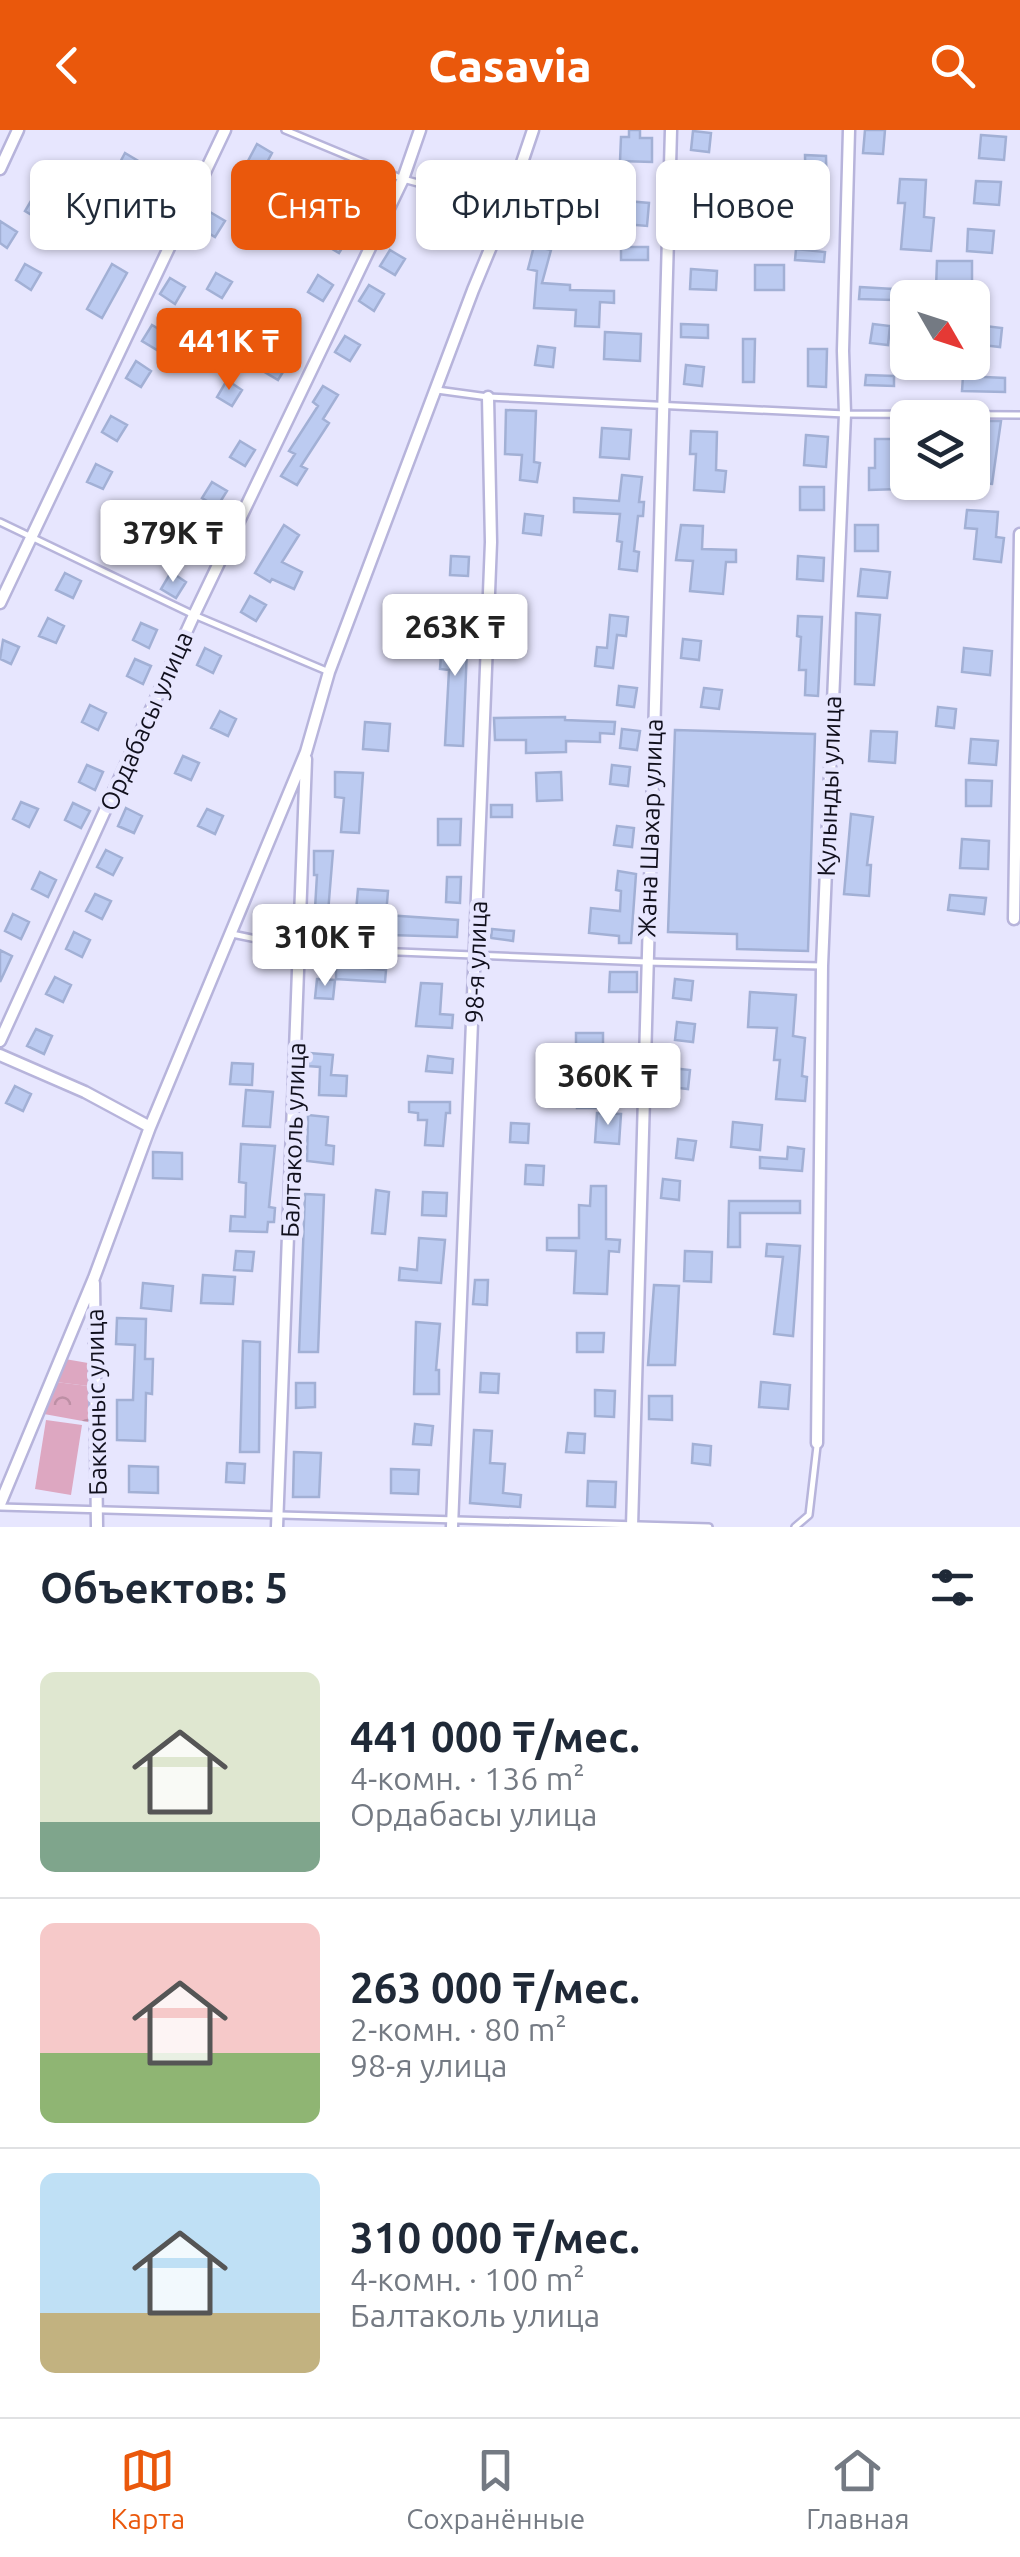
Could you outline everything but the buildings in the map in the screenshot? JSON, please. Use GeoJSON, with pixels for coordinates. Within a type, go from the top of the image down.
{"type":"FeatureCollection","features":[{"type":"Feature","properties":{"kind":"street"},"geometry":{"type":"LineString","coordinates":[[0,169],[18,130]]}},
{"type":"Feature","properties":{"kind":"street"},"geometry":{"type":"LineString","coordinates":[[0,603],[226,130]]}},
{"type":"Feature","properties":{"kind":"street","name":"Ордабасы улица"},"geometry":{"type":"LineString","coordinates":[[0,1041],[194,614],[403,179],[420,130]]}},
{"type":"Feature","properties":{"kind":"street"},"geometry":{"type":"LineString","coordinates":[[524,160],[534,130]]}},
{"type":"Feature","properties":{"kind":"street","name":"Жана Шахар улица"},"geometry":{"type":"LineString","coordinates":[[632,1526],[671,130]]}},
{"type":"Feature","properties":{"kind":"street","name":"Кулынды улица"},"geometry":{"type":"LineString","coordinates":[[817,1443],[822,966],[845,414],[849,130]]}},
{"type":"Feature","properties":{"kind":"street"},"geometry":{"type":"LineString","coordinates":[[0,1506],[94,1278],[150,1128],[306,752],[329,672],[491,250]]}},
{"type":"Feature","properties":{"kind":"street","name":"98-я улица"},"geometry":{"type":"LineString","coordinates":[[452,1524],[477,955],[490,542],[488,397]]}},
{"type":"Feature","properties":{"kind":"street"},"geometry":{"type":"LineString","coordinates":[[1014,919],[1020,534]]}},
{"type":"Feature","properties":{"kind":"street","name":"Балтаколь улица"},"geometry":{"type":"LineString","coordinates":[[278,1527],[306,752]]}},
{"type":"Feature","properties":{"kind":"street"},"geometry":{"type":"LineString","coordinates":[[0,1055],[84,1092],[150,1128]]}},
{"type":"Feature","properties":{"kind":"street","name":"Бакконыс улица"},"geometry":{"type":"LineString","coordinates":[[94,1278],[97,1527]]}},
{"type":"Feature","properties":{"kind":"lane"},"geometry":{"type":"LineString","coordinates":[[285,130],[416,183]]}},
{"type":"Feature","properties":{"kind":"lane"},"geometry":{"type":"LineString","coordinates":[[437,390],[488,397],[665,406],[1020,416]]}},
{"type":"Feature","properties":{"kind":"lane"},"geometry":{"type":"LineString","coordinates":[[0,522],[194,614],[329,672]]}},
{"type":"Feature","properties":{"kind":"lane"},"geometry":{"type":"LineString","coordinates":[[232,934],[300,948],[822,966]]}},
{"type":"Feature","properties":{"kind":"lane"},"geometry":{"type":"LineString","coordinates":[[795,1527],[808,1515],[817,1443]]}},
{"type":"Feature","properties":{"kind":"lane"},"geometry":{"type":"LineString","coordinates":[[0,1506],[278,1514],[452,1524],[709,1527]]}},
{"type":"Feature","properties":{"kind":"green space"},"geometry":{"type":"Polygon","coordinates":[[[65,1359],[88,1363],[88,1386],[56,1382],[65,1359]]]}},
{"type":"Feature","properties":{"kind":"green space"},"geometry":{"type":"Polygon","coordinates":[[[56,1382],[88,1386],[88,1422],[44,1414],[56,1382]]]}},
{"type":"Feature","properties":{"kind":"green space"},"geometry":{"type":"Polygon","coordinates":[[[46,1420],[82,1425],[71,1495],[35,1489],[46,1420]]]}}]}
